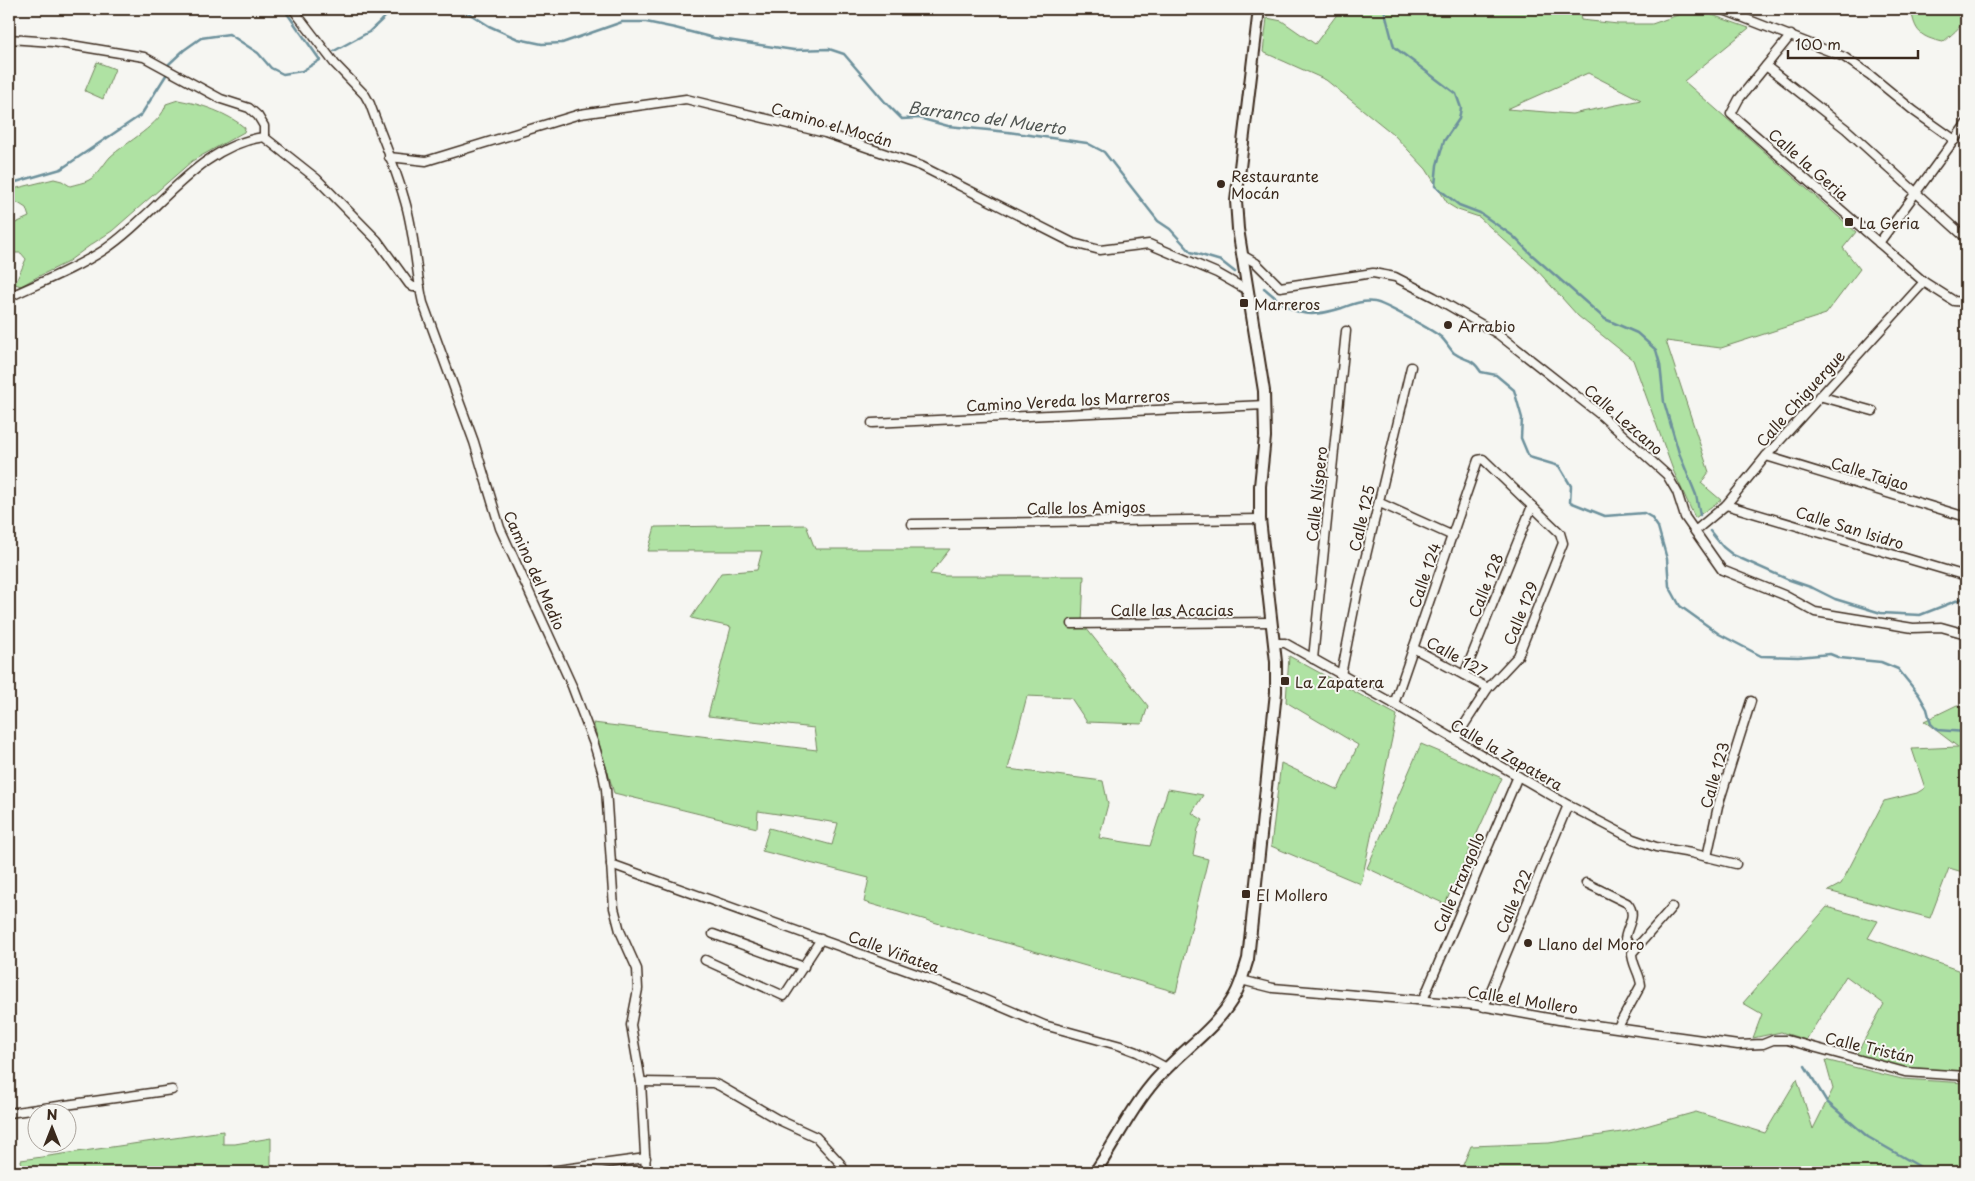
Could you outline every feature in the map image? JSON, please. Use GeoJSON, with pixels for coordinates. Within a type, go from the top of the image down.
{"type":"FeatureCollection","features":[{"type":"Feature","properties":{"kind":"main road"},"geometry":{"type":"LineString","coordinates":[[1095,1172],[1134,1109],[1166,1068],[1215,1024],[1228,1007],[1241,980],[1248,959],[1276,692],[1274,643],[1260,519],[1265,405],[1238,229],[1238,177],[1259,9]]}},
{"type":"Feature","properties":{"kind":"street","name":"Camino del Medio"},"geometry":{"type":"LineString","coordinates":[[293,9],[334,64],[365,95],[405,198],[417,256],[420,287],[440,352],[474,442],[500,528],[572,686],[594,744],[606,789],[610,864],[616,920],[637,969],[638,989],[631,1025],[641,1082],[646,1172]]}},
{"type":"Feature","properties":{"kind":"street"},"geometry":{"type":"LineString","coordinates":[[1721,9],[1844,57],[1955,140]]}},
{"type":"Feature","properties":{"kind":"street"},"geometry":{"type":"LineString","coordinates":[[1791,35],[1766,66],[1846,130],[1966,238]]}},
{"type":"Feature","properties":{"kind":"street"},"geometry":{"type":"LineString","coordinates":[[9,39],[53,42],[144,57],[221,99],[249,108],[258,116],[264,126],[264,137]]}},
{"type":"Feature","properties":{"kind":"street","name":"Calle la Geria"},"geometry":{"type":"LineString","coordinates":[[1766,66],[1739,99],[1731,114],[1924,282],[1954,301],[1966,302]]}},
{"type":"Feature","properties":{"kind":"street","name":"Camino el Mocán"},"geometry":{"type":"LineString","coordinates":[[389,157],[426,161],[580,114],[686,99],[833,136],[921,166],[1073,243],[1100,250],[1149,244],[1217,272],[1247,290]]}},
{"type":"Feature","properties":{"kind":"street"},"geometry":{"type":"LineString","coordinates":[[1879,243],[1966,124]]}},
{"type":"Feature","properties":{"kind":"street"},"geometry":{"type":"LineString","coordinates":[[9,297],[83,263],[105,249],[198,168],[236,145],[253,138],[264,137],[317,179],[378,240],[409,284],[413,287],[420,287]]}},
{"type":"Feature","properties":{"kind":"street","name":"Calle Lezcano"},"geometry":{"type":"LineString","coordinates":[[1242,255],[1256,263],[1280,288],[1373,273],[1395,277],[1498,334],[1602,416],[1667,475],[1678,492],[1685,516],[1722,570],[1784,594],[1816,612],[1913,628],[1941,627],[1966,634]]}},
{"type":"Feature","properties":{"kind":"street","name":"Calle Chiguergue"},"geometry":{"type":"LineString","coordinates":[[1695,531],[1726,505],[1819,396],[1924,282]]}},
{"type":"Feature","properties":{"kind":"street","name":"Calle Níspero"},"geometry":{"type":"LineString","coordinates":[[1313,660],[1346,330]]}},
{"type":"Feature","properties":{"kind":"street","name":"Calle 125"},"geometry":{"type":"LineString","coordinates":[[1341,675],[1358,589],[1411,367]]}},
{"type":"Feature","properties":{"kind":"street"},"geometry":{"type":"LineString","coordinates":[[1819,396],[1873,411]]}},
{"type":"Feature","properties":{"kind":"street","name":"Camino Vereda los Marreros"},"geometry":{"type":"LineString","coordinates":[[872,423],[1265,405]]}},
{"type":"Feature","properties":{"kind":"street","name":"Calle Tajao"},"geometry":{"type":"LineString","coordinates":[[1766,456],[1966,516]]}},
{"type":"Feature","properties":{"kind":"street","name":"Calle 124"},"geometry":{"type":"LineString","coordinates":[[1394,704],[1478,460],[1483,459],[1532,506]]}},
{"type":"Feature","properties":{"kind":"street"},"geometry":{"type":"LineString","coordinates":[[1380,503],[1453,536]]}},
{"type":"Feature","properties":{"kind":"street","name":"Calle San Isidro"},"geometry":{"type":"LineString","coordinates":[[1726,505],[1966,576]]}},
{"type":"Feature","properties":{"kind":"street","name":"Calle 129"},"geometry":{"type":"LineString","coordinates":[[1455,739],[1488,688],[1518,656],[1563,542],[1563,538],[1532,506]]}},
{"type":"Feature","properties":{"kind":"street","name":"Calle 128"},"geometry":{"type":"LineString","coordinates":[[1464,675],[1532,506]]}},
{"type":"Feature","properties":{"kind":"street","name":"Calle los Amigos"},"geometry":{"type":"LineString","coordinates":[[912,524],[1260,519]]}},
{"type":"Feature","properties":{"kind":"street","name":"Calle las Acacias"},"geometry":{"type":"LineString","coordinates":[[1072,624],[1271,622]]}},
{"type":"Feature","properties":{"kind":"street","name":"Calle la Zapatera"},"geometry":{"type":"LineString","coordinates":[[1274,643],[1285,643],[1568,805],[1633,839],[1656,847],[1736,864]]}},
{"type":"Feature","properties":{"kind":"street","name":"Calle 127"},"geometry":{"type":"LineString","coordinates":[[1413,648],[1488,688]]}},
{"type":"Feature","properties":{"kind":"street","name":"Calle 123"},"geometry":{"type":"LineString","coordinates":[[1707,857],[1718,806],[1752,701]]}},
{"type":"Feature","properties":{"kind":"street","name":"Calle Frangollo"},"geometry":{"type":"LineString","coordinates":[[1423,1000],[1518,776]]}},
{"type":"Feature","properties":{"kind":"street","name":"Calle 122"},"geometry":{"type":"LineString","coordinates":[[1484,1007],[1568,805]]}},
{"type":"Feature","properties":{"kind":"street","name":"Calle Viñatea"},"geometry":{"type":"LineString","coordinates":[[610,864],[994,1003],[1044,1025],[1122,1046],[1166,1068]]}},
{"type":"Feature","properties":{"kind":"street"},"geometry":{"type":"LineString","coordinates":[[1586,883],[1627,903],[1631,907],[1633,916],[1625,938],[1635,949]]}},
{"type":"Feature","properties":{"kind":"street"},"geometry":{"type":"LineString","coordinates":[[1618,1027],[1641,985],[1639,975],[1632,960],[1632,953],[1672,907]]}},
{"type":"Feature","properties":{"kind":"street"},"geometry":{"type":"LineString","coordinates":[[713,934],[804,967]]}},
{"type":"Feature","properties":{"kind":"street"},"geometry":{"type":"LineString","coordinates":[[705,960],[784,996],[821,939]]}},
{"type":"Feature","properties":{"kind":"street","name":"Calle el Mollero"},"geometry":{"type":"LineString","coordinates":[[1241,980],[1272,988],[1423,1000],[1484,1007],[1559,1020],[1738,1044],[1762,1044],[1780,1039],[1799,1043]]}},
{"type":"Feature","properties":{"kind":"street","name":"Calle Tristán"},"geometry":{"type":"LineString","coordinates":[[1799,1043],[1905,1072],[1966,1076]]}},
{"type":"Feature","properties":{"kind":"street"},"geometry":{"type":"LineString","coordinates":[[641,1082],[713,1084],[720,1086],[777,1119],[816,1138],[840,1163],[845,1172]]}},
{"type":"Feature","properties":{"kind":"street"},"geometry":{"type":"LineString","coordinates":[[9,1113],[172,1090]]}},
{"type":"Feature","properties":{"kind":"street"},"geometry":{"type":"LineString","coordinates":[[542,1172],[646,1158]]}},
{"type":"Feature","properties":{"kind":"green space"},"geometry":{"type":"Polygon","coordinates":[[[1341,9],[1579,9],[1581,20],[1618,24],[1652,24],[1695,9],[1749,28],[1684,81],[1856,232],[1843,248],[1860,269],[1826,314],[1721,348],[1666,341],[1709,472],[1701,483],[1721,500],[1695,518],[1673,470],[1633,360],[1578,316],[1536,269],[1479,217],[1458,210],[1448,204],[1426,169],[1393,134],[1326,80],[1263,52],[1267,18],[1282,21],[1315,44],[1341,9]],[[1588,73],[1507,109],[1572,114],[1641,100],[1588,73]]]}},
{"type":"Feature","properties":{"kind":"green space"},"geometry":{"type":"Polygon","coordinates":[[[1911,9],[1966,9],[1962,24],[1943,42],[1929,38],[1920,32],[1914,23],[1911,9]]]}},
{"type":"Feature","properties":{"kind":"green space"},"geometry":{"type":"Polygon","coordinates":[[[97,62],[115,69],[103,99],[85,91],[97,62]]]}},
{"type":"Feature","properties":{"kind":"green space"},"geometry":{"type":"Polygon","coordinates":[[[178,100],[205,107],[231,118],[245,128],[244,132],[192,161],[112,231],[66,263],[21,286],[15,284],[26,259],[21,253],[9,253],[9,226],[29,217],[26,208],[18,203],[9,207],[9,190],[54,179],[70,186],[89,180],[98,173],[110,157],[158,119],[166,104],[178,100]]]}},
{"type":"Feature","properties":{"kind":"green space"},"geometry":{"type":"Polygon","coordinates":[[[806,525],[815,549],[950,549],[930,574],[944,576],[1084,576],[1082,623],[1148,706],[1142,724],[1087,722],[1071,698],[1027,696],[1008,769],[1103,781],[1108,804],[1099,838],[1150,846],[1168,789],[1203,795],[1192,813],[1203,820],[1198,829],[1193,855],[1208,859],[1176,992],[864,902],[869,878],[762,851],[769,828],[832,845],[838,823],[758,811],[757,828],[614,793],[593,723],[817,750],[814,728],[708,716],[731,627],[691,618],[721,573],[757,570],[762,551],[648,551],[655,527],[806,525]]]}},
{"type":"Feature","properties":{"kind":"green space"},"geometry":{"type":"Polygon","coordinates":[[[1289,656],[1397,715],[1361,884],[1271,846],[1281,763],[1338,790],[1358,745],[1286,702],[1289,656]]]}},
{"type":"Feature","properties":{"kind":"green space"},"geometry":{"type":"Polygon","coordinates":[[[1957,705],[1966,707],[1966,748],[1959,747],[1966,755],[1966,873],[1949,868],[1930,918],[1828,891],[1841,884],[1884,801],[1917,793],[1925,788],[1912,749],[1958,747],[1924,721],[1957,705]]]}},
{"type":"Feature","properties":{"kind":"green space"},"geometry":{"type":"Polygon","coordinates":[[[1421,744],[1502,778],[1445,904],[1367,868],[1421,744]]]}},
{"type":"Feature","properties":{"kind":"green space"},"geometry":{"type":"Polygon","coordinates":[[[1827,907],[1878,921],[1868,938],[1966,973],[1966,1073],[1909,1069],[1855,1057],[1884,1004],[1846,976],[1806,1040],[1781,1032],[1753,1038],[1762,1014],[1743,1003],[1827,907]]]}},
{"type":"Feature","properties":{"kind":"green space"},"geometry":{"type":"Polygon","coordinates":[[[1825,1060],[1902,1079],[1966,1083],[1966,1172],[1460,1172],[1471,1146],[1549,1143],[1628,1131],[1696,1112],[1765,1133],[1797,1079],[1813,1129],[1833,1089],[1825,1060]]]}},
{"type":"Feature","properties":{"kind":"green space"},"geometry":{"type":"Polygon","coordinates":[[[223,1131],[223,1144],[271,1138],[271,1167],[241,1172],[22,1172],[21,1160],[63,1154],[78,1154],[78,1152],[223,1131]]]}},
{"type":"Feature","properties":{"kind":"waterway","name":"Barranco del Muerto"},"geometry":{"type":"LineString","coordinates":[[9,184],[61,169],[141,115],[168,72],[169,64],[201,38],[229,34],[258,53],[271,68],[283,74],[302,71],[320,60],[284,9]]}},
{"type":"Feature","properties":{"kind":"waterway","name":"Barranco del Muerto"},"geometry":{"type":"LineString","coordinates":[[334,51],[369,32],[387,15],[403,9]]}},
{"type":"Feature","properties":{"kind":"waterway","name":"Barranco del Muerto"},"geometry":{"type":"LineString","coordinates":[[454,9],[470,14],[489,26],[518,39],[542,44],[562,43],[622,22],[646,22],[714,38],[794,50],[829,49],[844,54],[902,119],[919,118],[948,126],[1087,143],[1104,152],[1158,221],[1170,229],[1191,252],[1221,261],[1235,272]]}},
{"type":"Feature","properties":{"kind":"waterway"},"geometry":{"type":"LineString","coordinates":[[1384,9],[1394,47],[1456,94],[1461,108],[1459,119],[1444,141],[1437,165],[1435,186],[1459,205],[1480,213],[1513,236],[1605,319],[1637,333],[1656,350],[1660,364],[1664,402],[1679,453],[1696,495],[1700,515]]}},
{"type":"Feature","properties":{"kind":"waterway","name":"Barranco del Muerto"},"geometry":{"type":"LineString","coordinates":[[1264,288],[1283,304],[1308,314],[1329,312],[1362,302],[1375,302],[1398,312],[1438,335],[1458,356],[1471,361],[1481,372],[1496,375],[1514,390],[1522,418],[1521,438],[1529,457],[1559,466],[1571,486],[1570,502],[1605,516],[1644,513],[1651,517],[1658,527],[1667,559],[1669,586],[1680,606],[1719,634],[1761,656],[1798,657],[1830,654],[1840,658],[1881,662],[1898,669],[1919,695],[1927,709],[1931,724],[1937,730],[1966,732]]}},
{"type":"Feature","properties":{"kind":"waterway"},"geometry":{"type":"LineString","coordinates":[[1710,531],[1723,547],[1733,555],[1835,599],[1881,613],[1920,615],[1966,597]]}},
{"type":"Feature","properties":{"kind":"waterway"},"geometry":{"type":"LineString","coordinates":[[1805,1066],[1827,1102],[1868,1137],[1924,1169],[1966,1170]]}},
{"type":"Feature","properties":{"kind":"place","name":"Restaurante Mocán"},"geometry":{"type":"Point","coordinates":[1221,184]}},
{"type":"Feature","properties":{"kind":"place","name":"La Geria"},"geometry":{"type":"Point","coordinates":[1849,222]}},
{"type":"Feature","properties":{"kind":"place","name":"Marreros"},"geometry":{"type":"Point","coordinates":[1244,303]}},
{"type":"Feature","properties":{"kind":"place","name":"Arrabio"},"geometry":{"type":"Point","coordinates":[1448,325]}},
{"type":"Feature","properties":{"kind":"place","name":"La Zapatera"},"geometry":{"type":"Point","coordinates":[1285,681]}},
{"type":"Feature","properties":{"kind":"place","name":"El Mollero"},"geometry":{"type":"Point","coordinates":[1246,894]}},
{"type":"Feature","properties":{"kind":"place","name":"Llano del Moro"},"geometry":{"type":"Point","coordinates":[1528,943]}}]}
